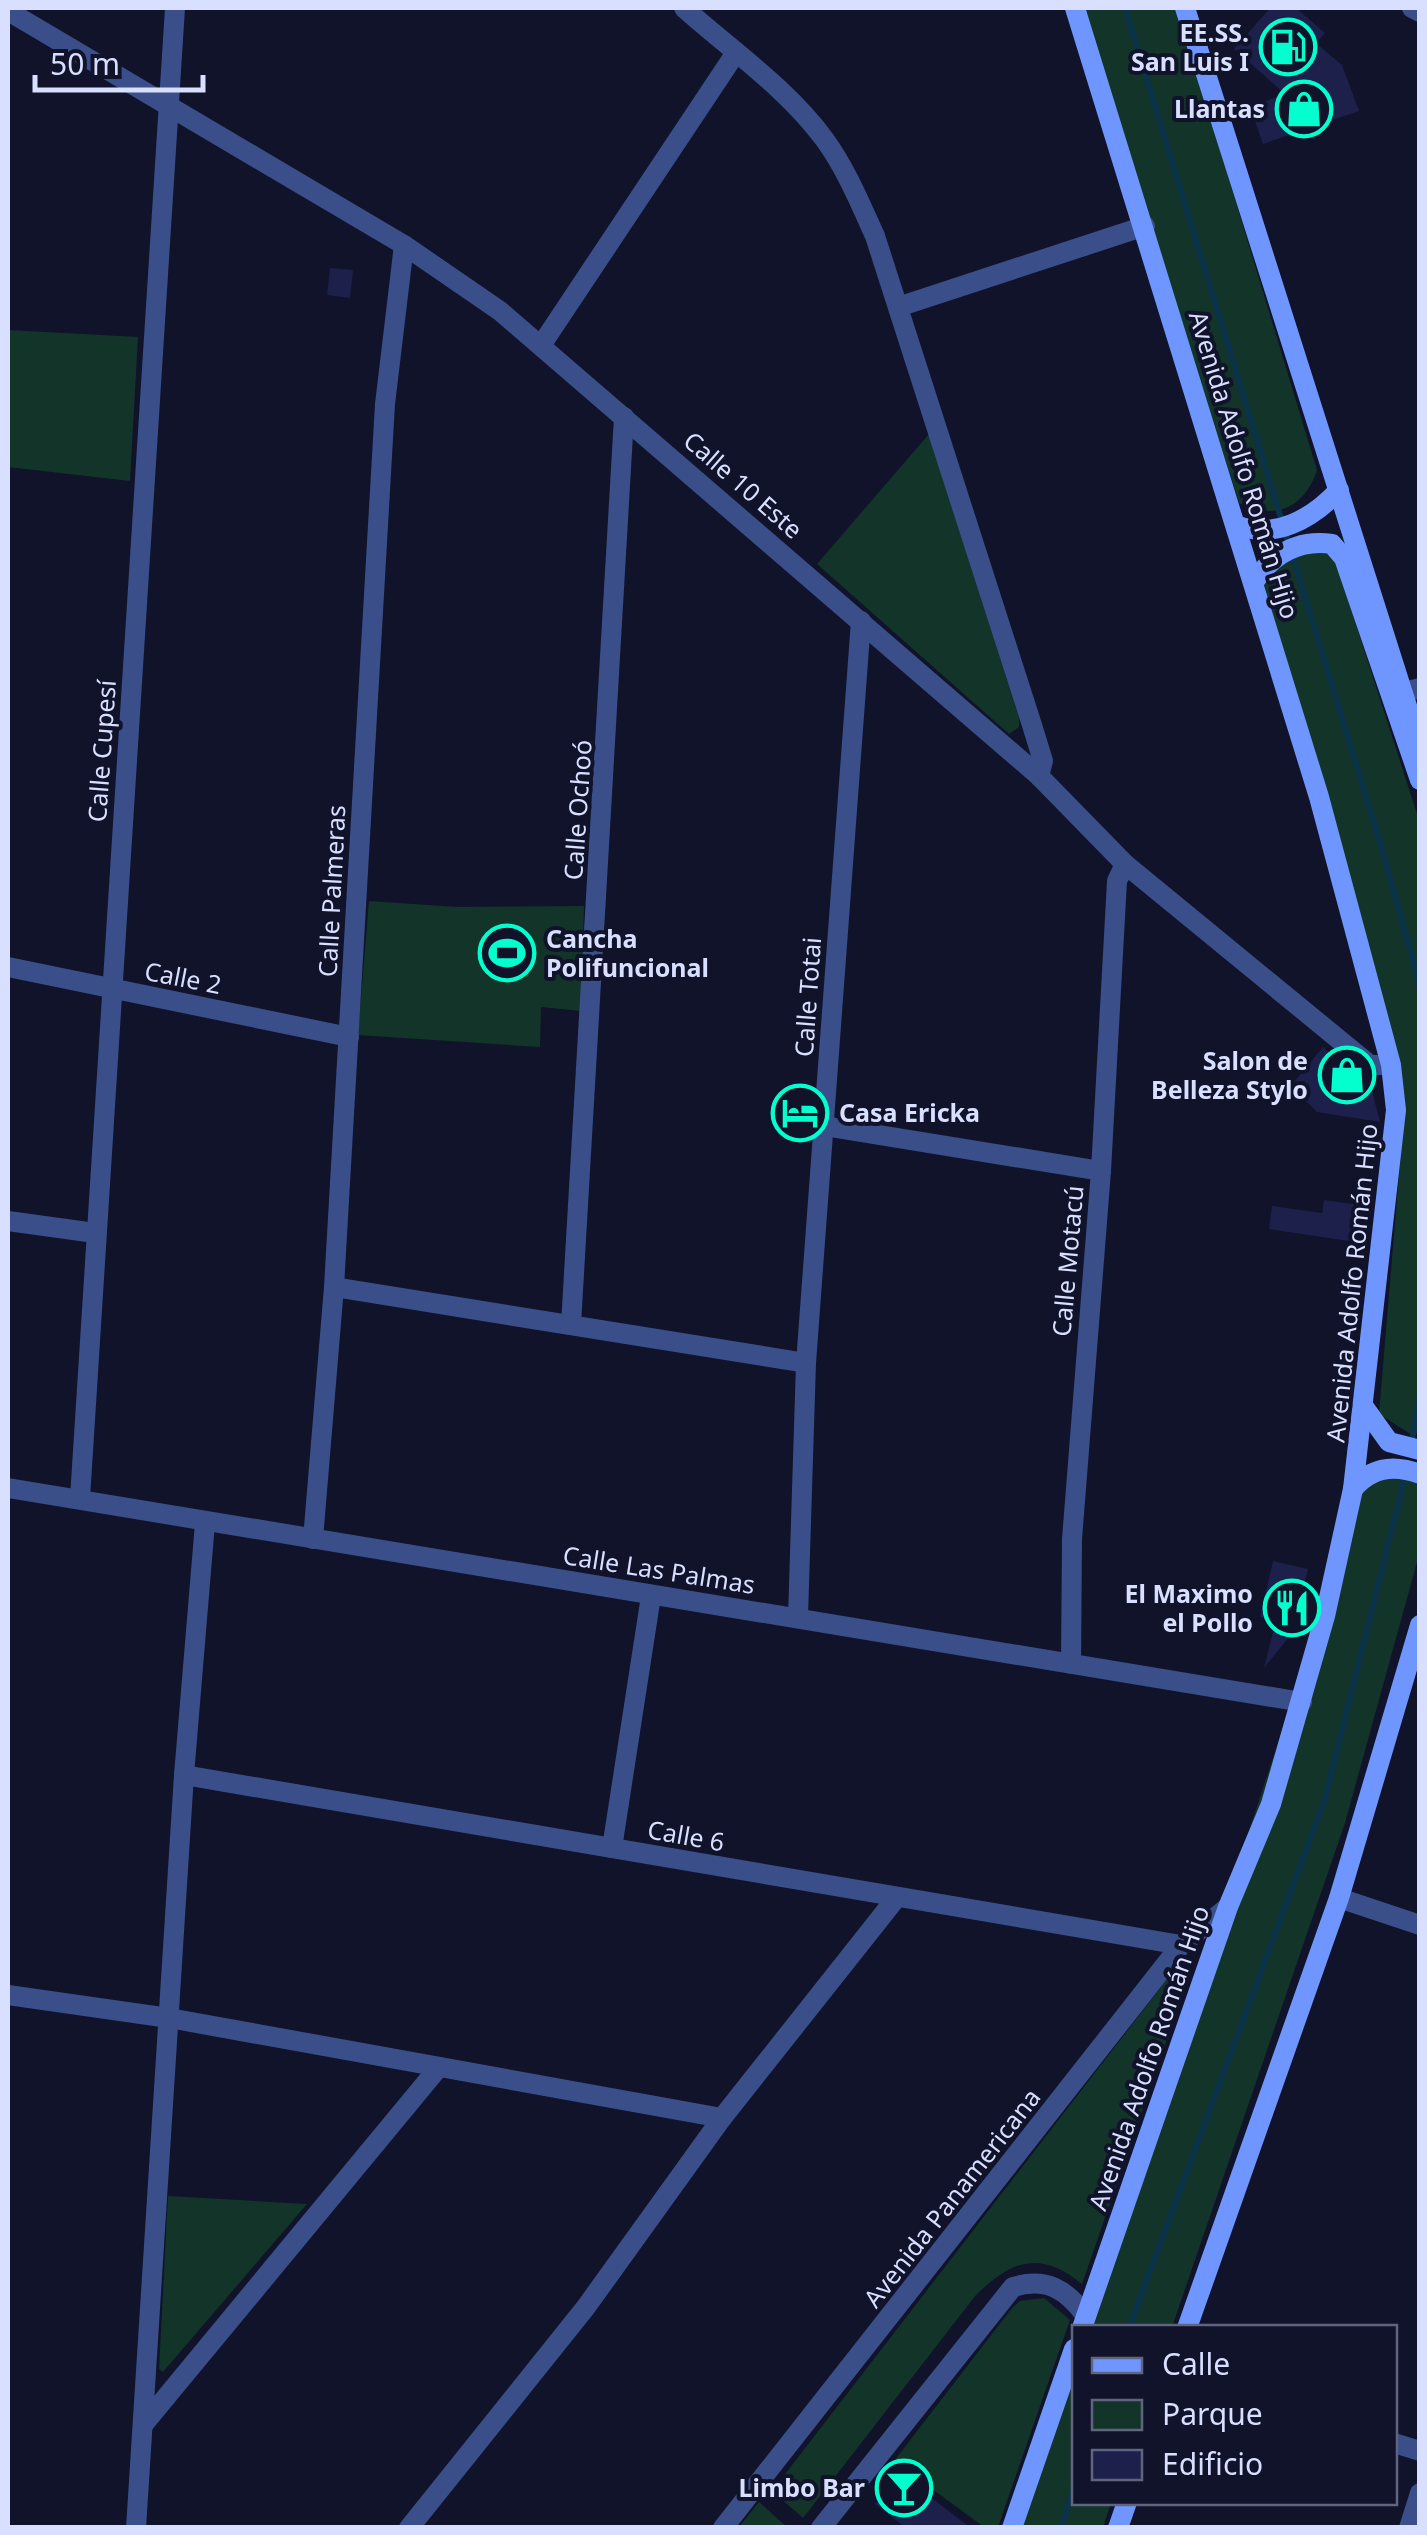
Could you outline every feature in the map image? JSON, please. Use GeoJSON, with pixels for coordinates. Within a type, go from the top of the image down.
{"type":"FeatureCollection","features":[{"type":"Feature","properties":{"kind":"main road","name":"Avenida Adolfo Román Hijo"},"geometry":{"type":"LineString","coordinates":[[1074,8],[1259,575],[1391,1064],[1396,1110],[1368,1413],[1356,1485],[1302,1702],[1271,1804],[1228,1907],[1084,2322]]}},
{"type":"Feature","properties":{"kind":"main road"},"geometry":{"type":"LineString","coordinates":[[1185,8],[1339,490],[1412,690],[1420,747]]}},
{"type":"Feature","properties":{"kind":"main road"},"geometry":{"type":"LineString","coordinates":[[1244,528],[1291,525],[1323,507],[1339,490]]}},
{"type":"Feature","properties":{"kind":"main road"},"geometry":{"type":"LineString","coordinates":[[1259,575],[1298,545],[1332,544],[1344,558],[1420,780]]}},
{"type":"Feature","properties":{"kind":"main road"},"geometry":{"type":"LineString","coordinates":[[1368,1413],[1388,1442],[1420,1450]]}},
{"type":"Feature","properties":{"kind":"main road"},"geometry":{"type":"LineString","coordinates":[[1356,1485],[1391,1468],[1420,1474]]}},
{"type":"Feature","properties":{"kind":"main road"},"geometry":{"type":"LineString","coordinates":[[1188,2325],[1339,1898],[1420,1625]]}},
{"type":"Feature","properties":{"kind":"main road"},"geometry":{"type":"LineString","coordinates":[[1012,2528],[1072,2356]]}},
{"type":"Feature","properties":{"kind":"street","name":"Calle Cupesí"},"geometry":{"type":"LineString","coordinates":[[80,1498],[110,990],[172,110],[175,8]]}},
{"type":"Feature","properties":{"kind":"street"},"geometry":{"type":"LineString","coordinates":[[684,8],[794,104],[845,170],[901,306],[1042,760],[1039,776]]}},
{"type":"Feature","properties":{"kind":"street"},"geometry":{"type":"LineString","coordinates":[[1412,8],[1420,12]]}},
{"type":"Feature","properties":{"kind":"street","name":"Calle 10 Este"},"geometry":{"type":"LineString","coordinates":[[8,10],[404,245],[542,344],[1039,776],[1125,864],[1370,1065],[1391,1064]]}},
{"type":"Feature","properties":{"kind":"street"},"geometry":{"type":"LineString","coordinates":[[542,344],[735,54]]}},
{"type":"Feature","properties":{"kind":"street"},"geometry":{"type":"LineString","coordinates":[[901,306],[1145,226]]}},
{"type":"Feature","properties":{"kind":"street","name":"Calle Palmeras"},"geometry":{"type":"LineString","coordinates":[[313,1539],[334,1287],[385,404],[404,245]]}},
{"type":"Feature","properties":{"kind":"street","name":"Calle Ochoó"},"geometry":{"type":"LineString","coordinates":[[571,1325],[624,417]]}},
{"type":"Feature","properties":{"kind":"street","name":"Calle Totai"},"geometry":{"type":"LineString","coordinates":[[798,1617],[806,1363],[861,621]]}},
{"type":"Feature","properties":{"kind":"street","name":"Calle Motacú"},"geometry":{"type":"LineString","coordinates":[[1071,1664],[1072,1539],[1117,881],[1125,864]]}},
{"type":"Feature","properties":{"kind":"street","name":"Calle 2"},"geometry":{"type":"LineString","coordinates":[[8,967],[348,1038]]}},
{"type":"Feature","properties":{"kind":"street"},"geometry":{"type":"LineString","coordinates":[[824,1126],[1100,1171]]}},
{"type":"Feature","properties":{"kind":"street"},"geometry":{"type":"LineString","coordinates":[[8,1221],[95,1233]]}},
{"type":"Feature","properties":{"kind":"street"},"geometry":{"type":"LineString","coordinates":[[334,1287],[806,1363]]}},
{"type":"Feature","properties":{"kind":"street","name":"Calle Las Palmas"},"geometry":{"type":"LineString","coordinates":[[8,1488],[1302,1702]]}},
{"type":"Feature","properties":{"kind":"street"},"geometry":{"type":"LineString","coordinates":[[136,2528],[184,1775],[205,1523]]}},
{"type":"Feature","properties":{"kind":"street"},"geometry":{"type":"LineString","coordinates":[[612,1848],[651,1596]]}},
{"type":"Feature","properties":{"kind":"street","name":"Calle 6"},"geometry":{"type":"LineString","coordinates":[[184,1775],[1181,1946]]}},
{"type":"Feature","properties":{"kind":"street"},"geometry":{"type":"LineString","coordinates":[[408,2528],[586,2307],[722,2118],[897,1897]]}},
{"type":"Feature","properties":{"kind":"street"},"geometry":{"type":"LineString","coordinates":[[1339,1898],[1420,1925]]}},
{"type":"Feature","properties":{"kind":"street","name":"Avenida Panamericana"},"geometry":{"type":"LineString","coordinates":[[722,2528],[1181,1946],[1228,1907]]}},
{"type":"Feature","properties":{"kind":"street"},"geometry":{"type":"LineString","coordinates":[[8,1995],[170,2018],[722,2118]]}},
{"type":"Feature","properties":{"kind":"street"},"geometry":{"type":"LineString","coordinates":[[143,2425],[439,2067]]}},
{"type":"Feature","properties":{"kind":"street"},"geometry":{"type":"LineString","coordinates":[[821,2528],[1012,2287],[1045,2282],[1062,2290],[1084,2322]]}},
{"type":"Feature","properties":{"kind":"street"},"geometry":{"type":"LineString","coordinates":[[1410,2528],[1420,2493]]}},
{"type":"Feature","properties":{"kind":"green space"},"geometry":{"type":"Polygon","coordinates":[[[1082,8],[1177,8],[1317,470],[1305,494],[1287,508],[1264,511],[1239,503],[1082,8]]]}},
{"type":"Feature","properties":{"kind":"green space"},"geometry":{"type":"Polygon","coordinates":[[[8,330],[138,337],[130,481],[8,467],[8,330]]]}},
{"type":"Feature","properties":{"kind":"green space"},"geometry":{"type":"Polygon","coordinates":[[[929,434],[1019,718],[1019,727],[1009,734],[817,564],[929,434]]]}},
{"type":"Feature","properties":{"kind":"green space"},"geometry":{"type":"Polygon","coordinates":[[[1303,549],[1328,553],[1335,559],[1419,820],[1419,1433],[1409,1433],[1379,1414],[1401,1151],[1263,581],[1303,549]]]}},
{"type":"Feature","properties":{"kind":"green space"},"geometry":{"type":"Polygon","coordinates":[[[369,901],[457,907],[584,906],[581,1011],[541,1007],[540,1047],[358,1035],[369,901]]]}},
{"type":"Feature","properties":{"kind":"green space"},"geometry":{"type":"Polygon","coordinates":[[[1381,1474],[1414,1477],[1419,1484],[1419,1555],[1345,1823],[1173,2325],[1086,2325],[1364,1482],[1381,1474]]]}},
{"type":"Feature","properties":{"kind":"green space"},"geometry":{"type":"Polygon","coordinates":[[[1185,1956],[1193,1964],[1082,2284],[1053,2266],[1039,2263],[1014,2267],[989,2283],[803,2518],[772,2491],[1185,1956]]]}},
{"type":"Feature","properties":{"kind":"green space"},"geometry":{"type":"Polygon","coordinates":[[[168,2196],[307,2204],[163,2372],[159,2369],[168,2196]]]}},
{"type":"Feature","properties":{"kind":"green space"},"geometry":{"type":"Polygon","coordinates":[[[1044,2298],[1070,2320],[998,2527],[984,2527],[894,2461],[1012,2308],[1020,2301],[1044,2298]]]}},
{"type":"Feature","properties":{"kind":"green space"},"geometry":{"type":"Polygon","coordinates":[[[1072,2366],[1072,2505],[1110,2505],[1103,2527],[1019,2528],[1072,2366]]]}},
{"type":"Feature","properties":{"kind":"green space"},"geometry":{"type":"Polygon","coordinates":[[[759,2502],[787,2527],[739,2527],[759,2502]]]}},
{"type":"Feature","properties":{"kind":"building"},"geometry":{"type":"Polygon","coordinates":[[[1270,8],[1296,8],[1325,33],[1316,43],[1342,65],[1359,111],[1263,144],[1250,107],[1285,94],[1234,49],[1270,8]]]}},
{"type":"Feature","properties":{"kind":"building"},"geometry":{"type":"Polygon","coordinates":[[[330,268],[353,270],[350,298],[327,295],[330,268]]]}},
{"type":"Feature","properties":{"kind":"building"},"geometry":{"type":"Polygon","coordinates":[[[1323,1047],[1372,1091],[1380,1122],[1317,1112],[1291,1086],[1323,1047]]]}},
{"type":"Feature","properties":{"kind":"building"},"geometry":{"type":"Polygon","coordinates":[[[1324,1200],[1360,1205],[1355,1242],[1269,1229],[1272,1206],[1322,1213],[1324,1200]]]}},
{"type":"Feature","properties":{"kind":"building"},"geometry":{"type":"Polygon","coordinates":[[[1273,1561],[1308,1569],[1293,1632],[1264,1668],[1276,1620],[1260,1617],[1273,1561]]]}},
{"type":"Feature","properties":{"kind":"building","name":"Limbo Bar"},"geometry":{"type":"Polygon","coordinates":[[[899,2473],[971,2528],[906,2528],[875,2504],[899,2473]]]}},
{"type":"Feature","properties":{"kind":"waterway"},"geometry":{"type":"LineString","coordinates":[[1125,8],[1383,852],[1420,987]]}},
{"type":"Feature","properties":{"kind":"waterway"},"geometry":{"type":"LineString","coordinates":[[1411,1445],[1420,1397]]}},
{"type":"Feature","properties":{"kind":"waterway"},"geometry":{"type":"LineString","coordinates":[[1130,2325],[1325,1799],[1406,1472]]}},
{"type":"Feature","properties":{"kind":"waterway"},"geometry":{"type":"LineString","coordinates":[[1061,2528],[1072,2493]]}},
{"type":"Feature","properties":{"kind":"place","name":"EE.SS. San Luis I"},"geometry":{"type":"Point","coordinates":[1288,47]}},
{"type":"Feature","properties":{"kind":"place","name":"Llantas"},"geometry":{"type":"Point","coordinates":[1304,109]}},
{"type":"Feature","properties":{"kind":"place","name":"Cancha Polifuncional"},"geometry":{"type":"Point","coordinates":[507,953]}},
{"type":"Feature","properties":{"kind":"place","name":"Salon de Belleza Stylo"},"geometry":{"type":"Point","coordinates":[1347,1075]}},
{"type":"Feature","properties":{"kind":"place","name":"Casa Ericka"},"geometry":{"type":"Point","coordinates":[800,1113]}},
{"type":"Feature","properties":{"kind":"place","name":"El Maximo el Pollo"},"geometry":{"type":"Point","coordinates":[1292,1608]}},
{"type":"Feature","properties":{"kind":"place","name":"Limbo Bar"},"geometry":{"type":"Point","coordinates":[904,2488]}}]}
